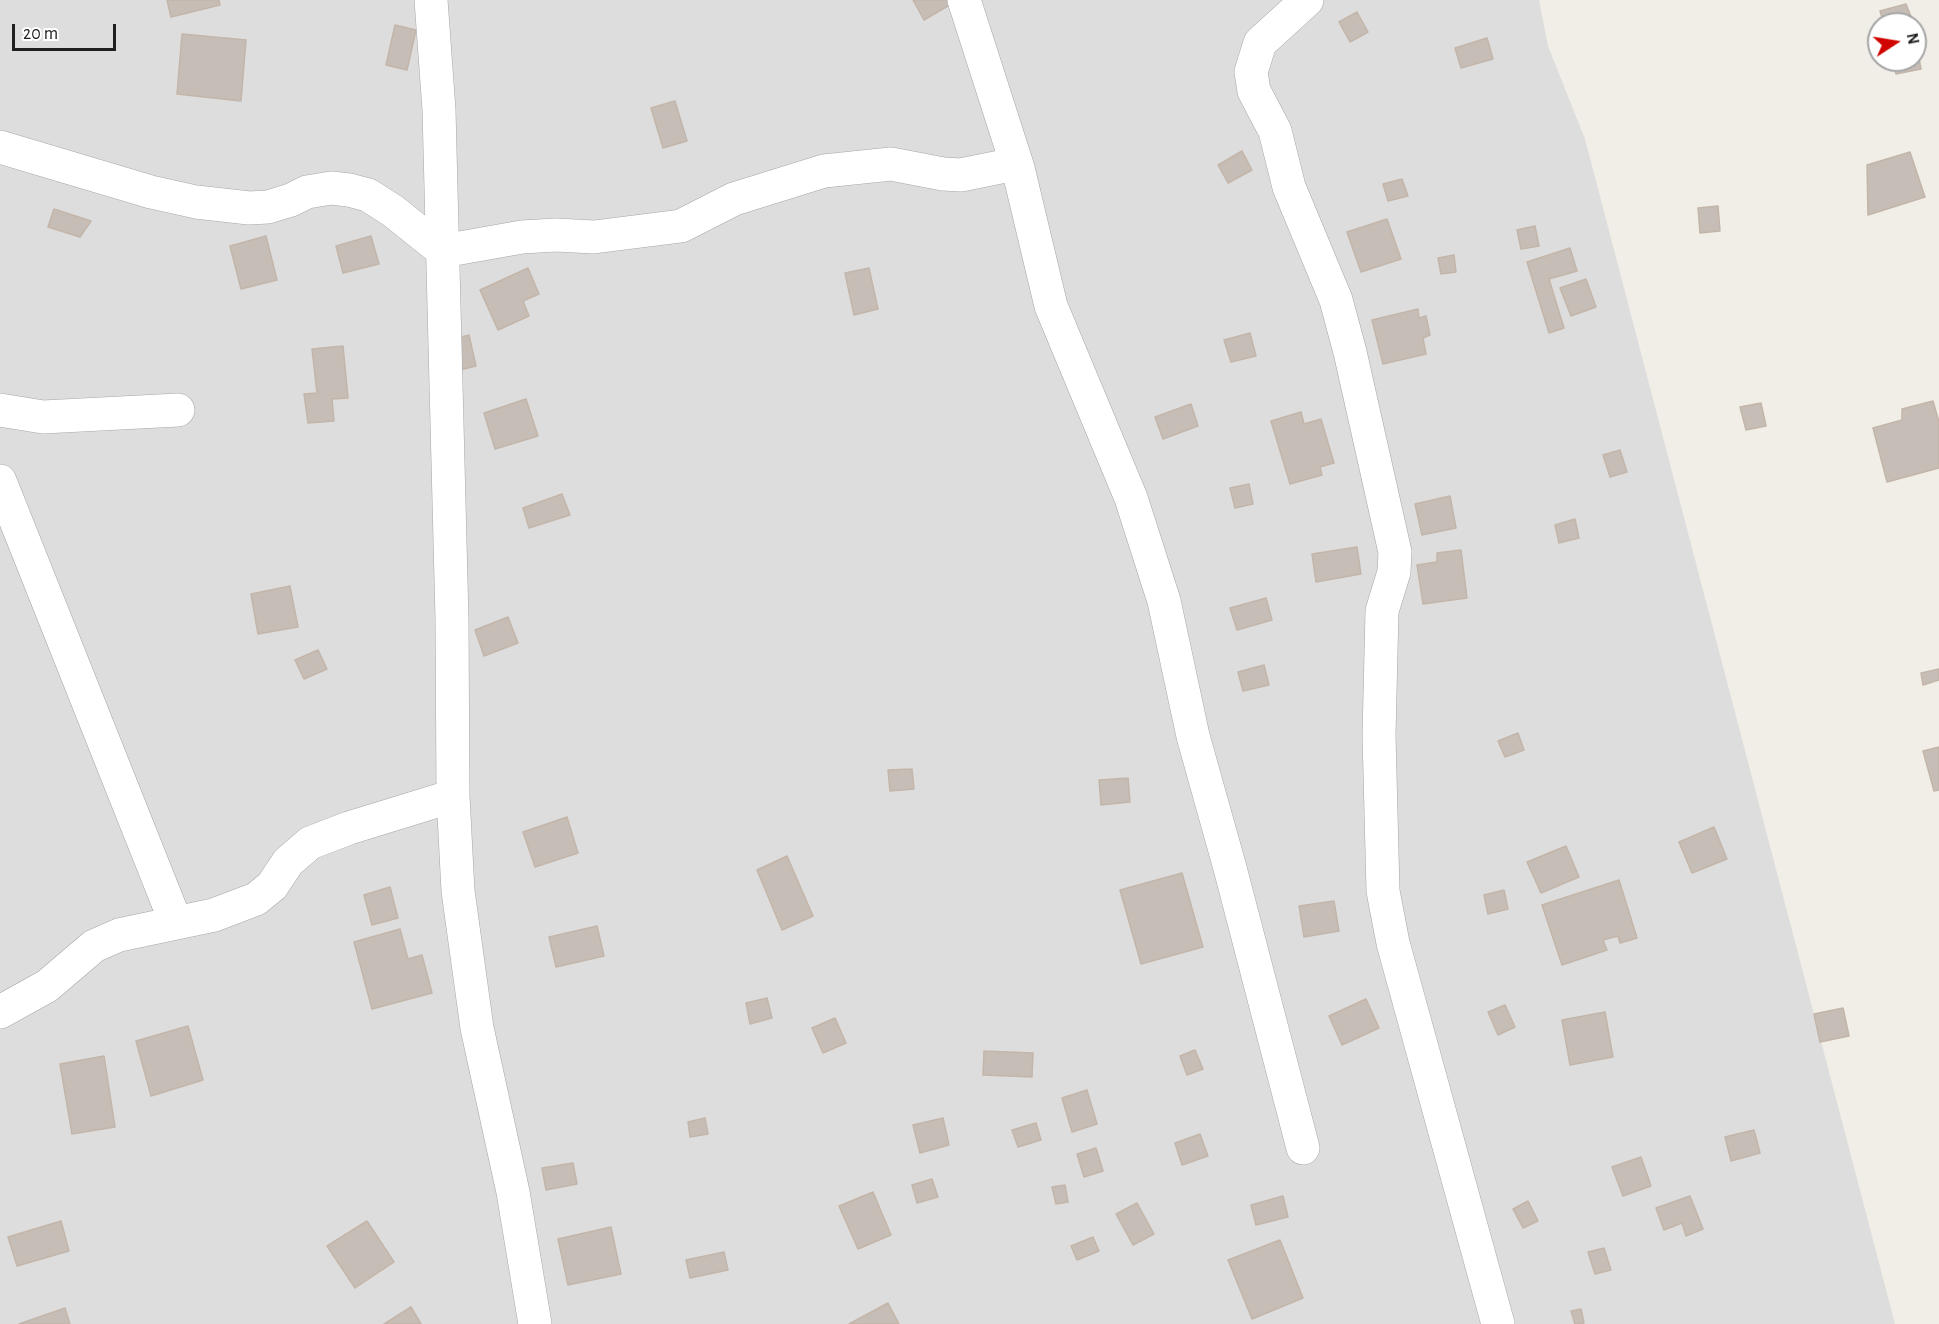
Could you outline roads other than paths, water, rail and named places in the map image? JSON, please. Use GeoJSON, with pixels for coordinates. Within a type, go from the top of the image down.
{"type":"FeatureCollection","features":[{"type":"Feature","properties":{"kind":"street"},"geometry":{"type":"LineString","coordinates":[[431,0],[439,110],[452,619],[453,796],[458,891],[477,1028],[513,1192],[535,1324]]}},
{"type":"Feature","properties":{"kind":"street"},"geometry":{"type":"LineString","coordinates":[[964,0],[1018,168],[1051,306],[1131,498],[1164,601],[1193,736],[1304,1148]]}},
{"type":"Feature","properties":{"kind":"street"},"geometry":{"type":"LineString","coordinates":[[1307,0],[1260,43],[1251,72],[1254,91],[1275,131],[1289,187],[1336,300],[1395,552],[1394,572],[1382,611],[1379,735],[1383,891],[1393,943],[1498,1324]]}},
{"type":"Feature","properties":{"kind":"street"},"geometry":{"type":"LineString","coordinates":[[0,147],[151,192],[196,202],[249,208],[268,207],[307,192],[332,188],[350,190],[368,195],[393,211],[443,251],[522,237],[556,235],[594,237],[681,226],[734,199],[824,171],[891,164],[943,174],[962,175],[1010,165],[1018,168]]}},
{"type":"Feature","properties":{"kind":"street"},"geometry":{"type":"LineString","coordinates":[[0,411],[43,417],[178,410]]}},
{"type":"Feature","properties":{"kind":"street"},"geometry":{"type":"LineString","coordinates":[[0,481],[176,923]]}},
{"type":"Feature","properties":{"kind":"street"},"geometry":{"type":"LineString","coordinates":[[0,1012],[47,986],[94,946],[119,935],[214,915],[256,899],[273,886],[288,862],[310,843],[349,828],[453,796]]}}]}
